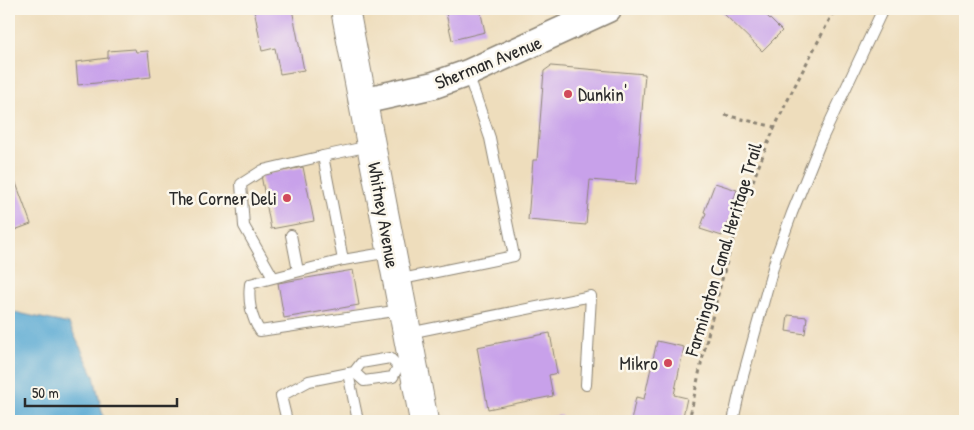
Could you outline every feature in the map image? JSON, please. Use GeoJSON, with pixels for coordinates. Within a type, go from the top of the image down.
{"type":"FeatureCollection","features":[{"type":"Feature","properties":{"kind":"highway","name":"Whitney Avenue"},"geometry":{"type":"LineString","coordinates":[[345,9],[396,280],[403,322],[405,365],[424,421]]}},
{"type":"Feature","properties":{"kind":"main road","name":"Sherman Avenue"},"geometry":{"type":"LineString","coordinates":[[362,101],[434,85],[468,73],[571,22],[608,9]]}},
{"type":"Feature","properties":{"kind":"lane"},"geometry":{"type":"LineString","coordinates":[[733,421],[743,376],[776,257],[788,222],[821,141],[884,9]]}},
{"type":"Feature","properties":{"kind":"lane"},"geometry":{"type":"LineString","coordinates":[[396,280],[514,256],[490,138],[468,73]]}},
{"type":"Feature","properties":{"kind":"lane"},"geometry":{"type":"LineString","coordinates":[[273,277],[244,226],[241,184],[263,170],[371,146]]}},
{"type":"Feature","properties":{"kind":"lane"},"geometry":{"type":"LineString","coordinates":[[322,156],[343,260]]}},
{"type":"Feature","properties":{"kind":"lane"},"geometry":{"type":"LineString","coordinates":[[291,235],[298,272]]}},
{"type":"Feature","properties":{"kind":"lane"},"geometry":{"type":"LineString","coordinates":[[390,252],[343,260],[250,284],[249,294],[254,322],[260,331],[403,322],[591,296],[586,385]]}},
{"type":"Feature","properties":{"kind":"lane"},"geometry":{"type":"LineString","coordinates":[[287,421],[281,396],[309,381],[351,372],[361,362],[390,358],[405,365],[393,377],[364,381],[351,372]]}},
{"type":"Feature","properties":{"kind":"lane"},"geometry":{"type":"LineString","coordinates":[[351,372],[358,421]]}},
{"type":"Feature","properties":{"kind":"path","name":"Farmington Canal Heritage Trail"},"geometry":{"type":"LineString","coordinates":[[689,421],[710,332],[747,202],[775,128],[835,9]]}},
{"type":"Feature","properties":{"kind":"path"},"geometry":{"type":"LineString","coordinates":[[725,115],[775,128]]}},
{"type":"Feature","properties":{"kind":"water"},"geometry":{"type":"Polygon","coordinates":[[[9,311],[69,324],[94,376],[104,421],[9,421],[9,311]]]}},
{"type":"Feature","properties":{"kind":"building"},"geometry":{"type":"Polygon","coordinates":[[[254,9],[292,9],[304,70],[280,74],[275,48],[262,51],[254,9]]]}},
{"type":"Feature","properties":{"kind":"building"},"geometry":{"type":"Polygon","coordinates":[[[445,9],[480,9],[485,32],[452,40],[445,9]]]}},
{"type":"Feature","properties":{"kind":"building"},"geometry":{"type":"Polygon","coordinates":[[[719,9],[760,9],[782,31],[762,51],[719,9]]]}},
{"type":"Feature","properties":{"kind":"building"},"geometry":{"type":"Polygon","coordinates":[[[135,49],[136,52],[148,51],[151,77],[78,85],[76,62],[108,58],[108,51],[135,49]]]}},
{"type":"Feature","properties":{"kind":"building"},"geometry":{"type":"Polygon","coordinates":[[[551,66],[645,74],[636,184],[590,180],[586,225],[528,220],[533,160],[537,160],[544,71],[551,66]]]}},
{"type":"Feature","properties":{"kind":"building"},"geometry":{"type":"Polygon","coordinates":[[[9,164],[31,224],[9,232],[9,164]]]}},
{"type":"Feature","properties":{"kind":"building","name":"The Corner Deli"},"geometry":{"type":"Polygon","coordinates":[[[303,167],[314,221],[271,229],[261,175],[303,167]]]}},
{"type":"Feature","properties":{"kind":"building"},"geometry":{"type":"Polygon","coordinates":[[[715,183],[737,190],[732,204],[736,205],[722,236],[700,229],[715,183]]]}},
{"type":"Feature","properties":{"kind":"building"},"geometry":{"type":"Polygon","coordinates":[[[353,270],[359,305],[284,318],[278,283],[353,270]]]}},
{"type":"Feature","properties":{"kind":"building"},"geometry":{"type":"Polygon","coordinates":[[[788,315],[807,317],[805,334],[786,331],[788,315]]]}},
{"type":"Feature","properties":{"kind":"building"},"geometry":{"type":"Polygon","coordinates":[[[550,333],[557,373],[549,375],[553,396],[488,409],[477,347],[550,333]]]}},
{"type":"Feature","properties":{"kind":"building"},"geometry":{"type":"Polygon","coordinates":[[[657,341],[684,347],[674,395],[687,398],[682,421],[631,421],[636,397],[644,399],[657,341]]]}},
{"type":"Feature","properties":{"kind":"building"},"geometry":{"type":"Polygon","coordinates":[[[561,415],[562,421],[534,420],[561,415]]]}},
{"type":"Feature","properties":{"kind":"place","name":"Dunkin'"},"geometry":{"type":"Point","coordinates":[568,94]}},
{"type":"Feature","properties":{"kind":"place","name":"The Corner Deli"},"geometry":{"type":"Point","coordinates":[287,198]}},
{"type":"Feature","properties":{"kind":"place","name":"Mikro"},"geometry":{"type":"Point","coordinates":[668,363]}}]}
